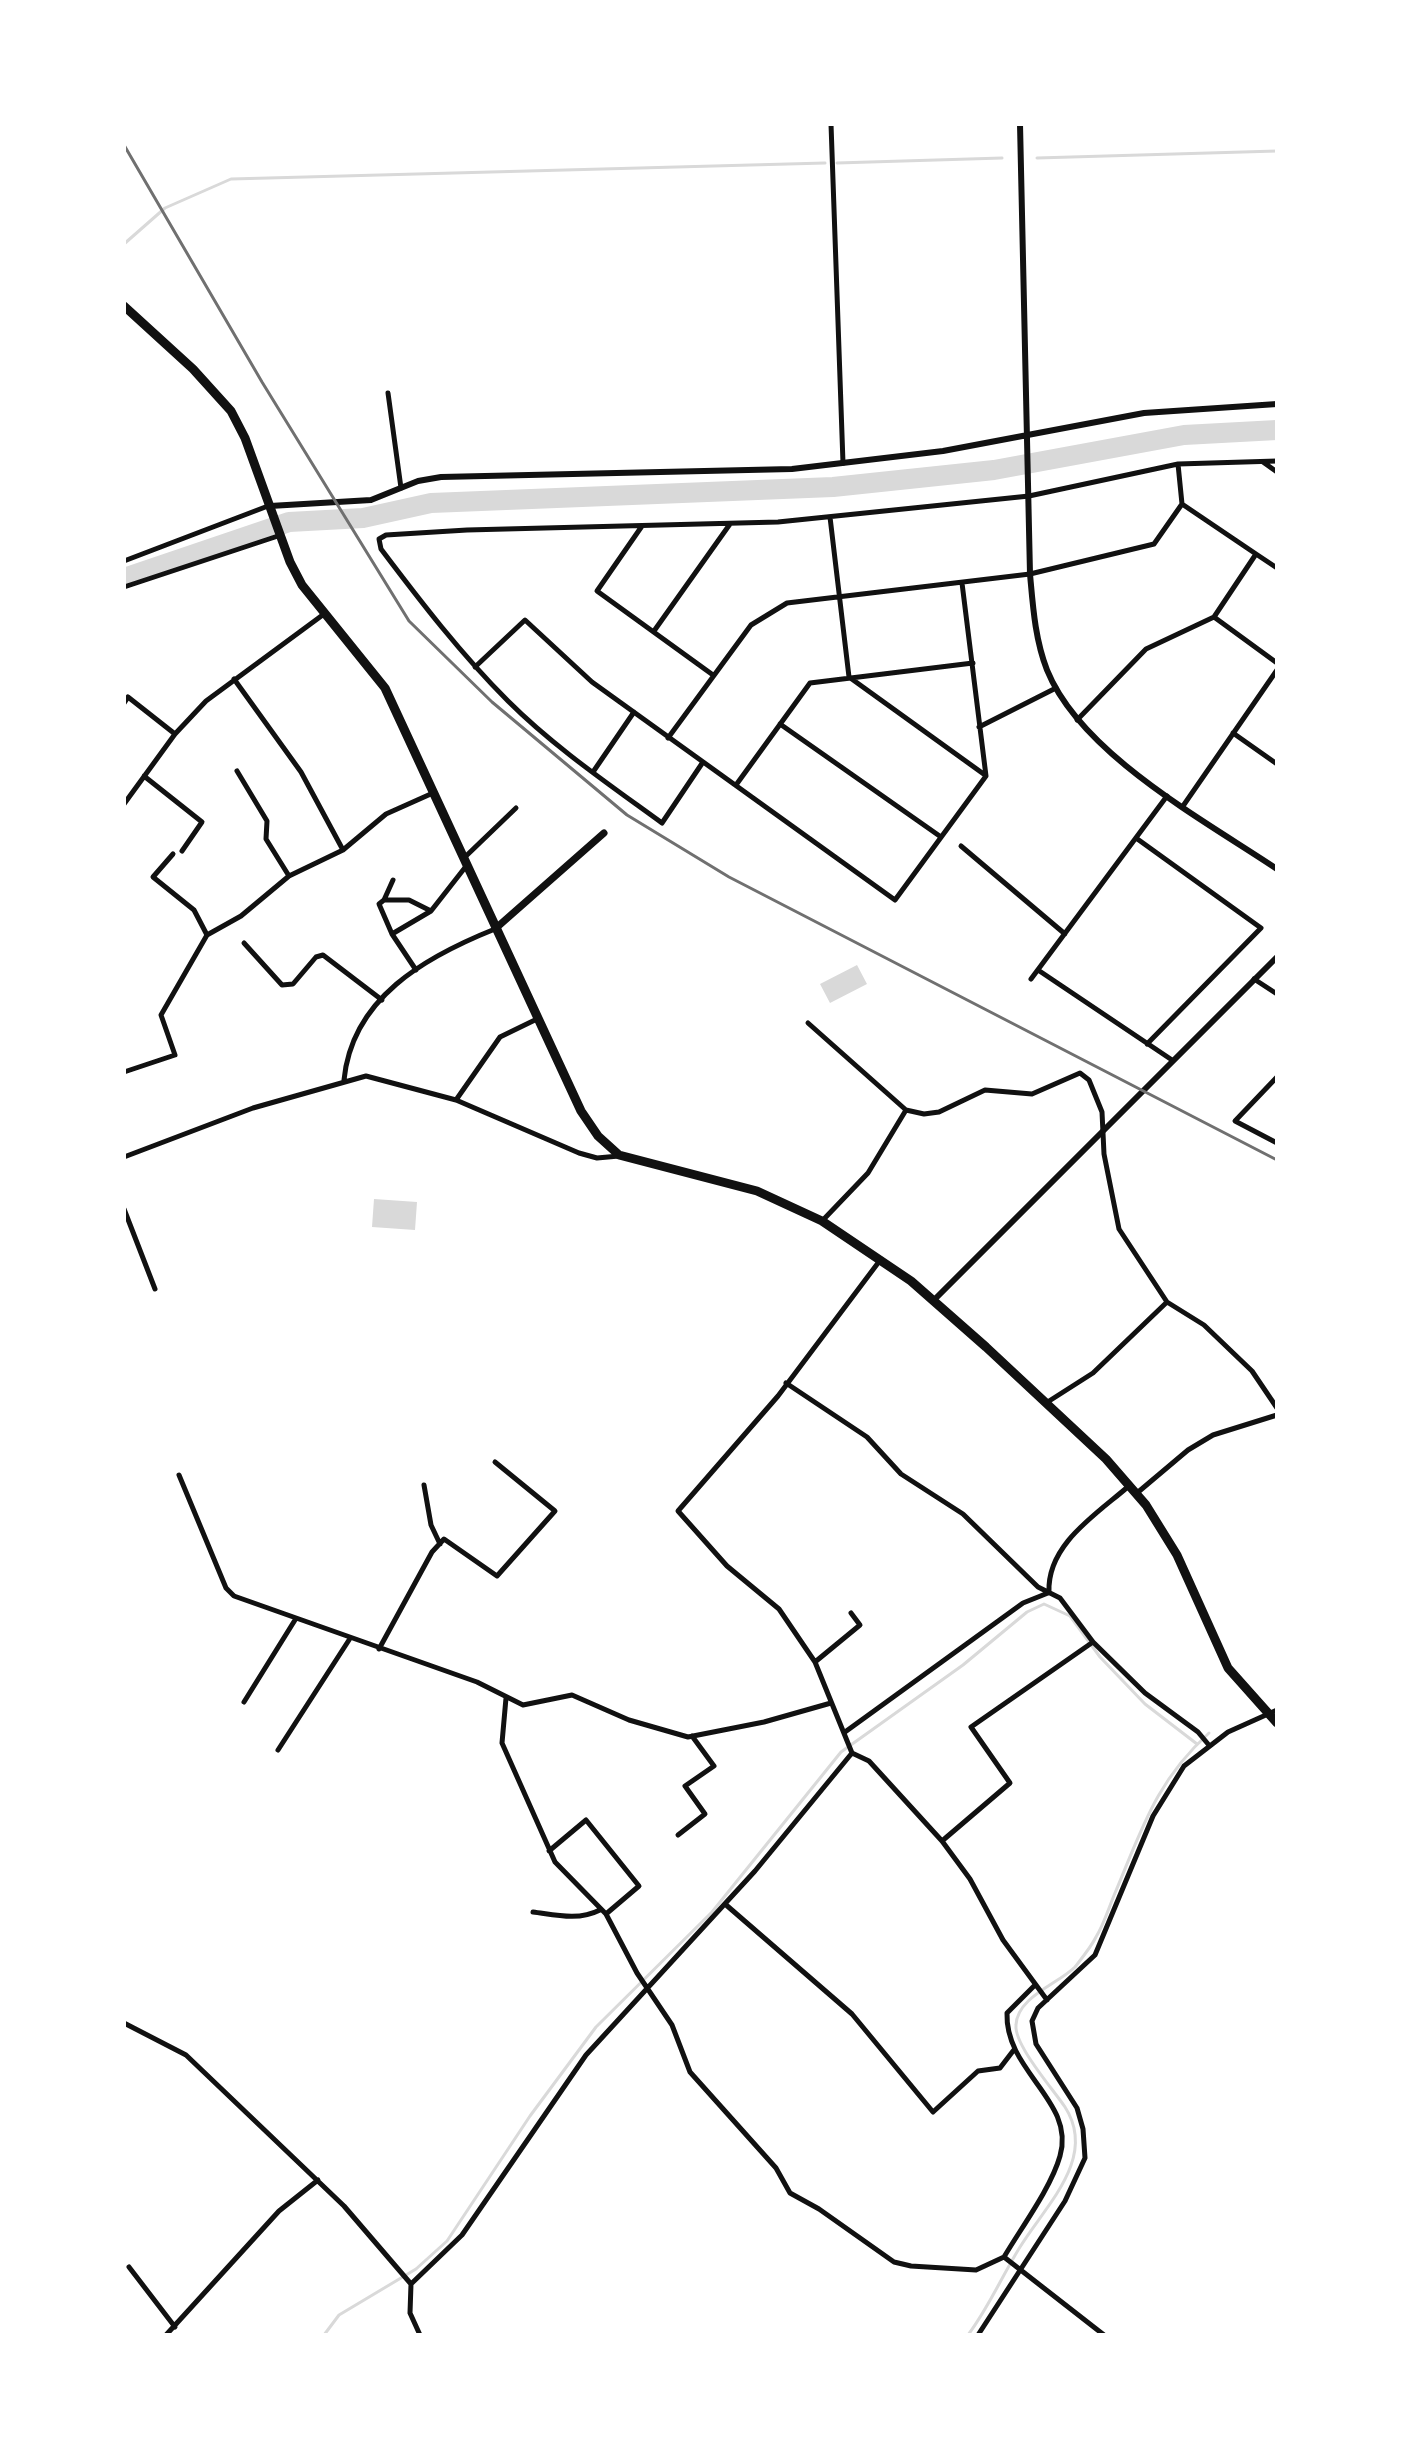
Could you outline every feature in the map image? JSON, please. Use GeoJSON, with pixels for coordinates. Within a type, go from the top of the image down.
{"type":"FeatureCollection","features":[{"type":"Feature","properties":{"kind":"highway"},"geometry":{"type":"LineString","coordinates":[[124,306],[202,377],[231,411],[245,438],[277,535],[302,585],[385,688],[581,1111],[598,1136],[619,1155],[757,1191],[822,1221],[881,1259],[933,1301],[1046,1403],[1130,1485],[1166,1533],[1228,1668],[1272,1712],[1277,1723]]}},
{"type":"Feature","properties":{"kind":"main road"},"geometry":{"type":"LineString","coordinates":[[495,929],[604,833]]}},
{"type":"Feature","properties":{"kind":"street"},"geometry":{"type":"LineString","coordinates":[[831,124],[843,463]]}},
{"type":"Feature","properties":{"kind":"street"},"geometry":{"type":"LineString","coordinates":[[1020,124],[1030,574],[1038,641],[1056,688],[1076,721],[1096,741],[1183,806],[1277,869]]}},
{"type":"Feature","properties":{"kind":"street"},"geometry":{"type":"LineString","coordinates":[[388,393],[402,489]]}},
{"type":"Feature","properties":{"kind":"street"},"geometry":{"type":"LineString","coordinates":[[124,561],[269,511],[371,500],[441,477],[792,469],[943,451],[1144,413],[1277,404]]}},
{"type":"Feature","properties":{"kind":"street"},"geometry":{"type":"LineString","coordinates":[[703,762],[662,823],[593,772],[510,703],[425,608],[381,549],[379,539],[386,535],[467,530],[730,524],[830,517],[1029,496],[1178,464],[1277,461]]}},
{"type":"Feature","properties":{"kind":"street"},"geometry":{"type":"LineString","coordinates":[[1262,462],[1277,472]]}},
{"type":"Feature","properties":{"kind":"street"},"geometry":{"type":"LineString","coordinates":[[668,738],[751,625],[767,612],[787,603],[1030,574],[1154,544],[1182,504],[1178,464]]}},
{"type":"Feature","properties":{"kind":"street"},"geometry":{"type":"LineString","coordinates":[[1182,504],[1277,568]]}},
{"type":"Feature","properties":{"kind":"street"},"geometry":{"type":"LineString","coordinates":[[830,517],[849,677],[986,776]]}},
{"type":"Feature","properties":{"kind":"street"},"geometry":{"type":"LineString","coordinates":[[654,631],[730,524]]}},
{"type":"Feature","properties":{"kind":"street"},"geometry":{"type":"LineString","coordinates":[[643,526],[597,591],[713,675]]}},
{"type":"Feature","properties":{"kind":"street"},"geometry":{"type":"LineString","coordinates":[[124,587],[277,535]]}},
{"type":"Feature","properties":{"kind":"street"},"geometry":{"type":"LineString","coordinates":[[1076,721],[1146,649],[1214,617],[1256,554]]}},
{"type":"Feature","properties":{"kind":"street"},"geometry":{"type":"LineString","coordinates":[[475,667],[525,620],[592,682],[895,900],[986,776],[962,583]]}},
{"type":"Feature","properties":{"kind":"street"},"geometry":{"type":"LineString","coordinates":[[124,804],[175,734],[206,701],[326,612]]}},
{"type":"Feature","properties":{"kind":"street"},"geometry":{"type":"LineString","coordinates":[[1214,617],[1277,663]]}},
{"type":"Feature","properties":{"kind":"street"},"geometry":{"type":"LineString","coordinates":[[736,785],[810,683],[973,663]]}},
{"type":"Feature","properties":{"kind":"street"},"geometry":{"type":"LineString","coordinates":[[1183,806],[1277,670]]}},
{"type":"Feature","properties":{"kind":"street"},"geometry":{"type":"LineString","coordinates":[[234,679],[301,772],[343,850]]}},
{"type":"Feature","properties":{"kind":"street"},"geometry":{"type":"LineString","coordinates":[[979,727],[1056,688]]}},
{"type":"Feature","properties":{"kind":"street"},"geometry":{"type":"LineString","coordinates":[[125,698],[175,734]]}},
{"type":"Feature","properties":{"kind":"street"},"geometry":{"type":"LineString","coordinates":[[593,772],[634,712]]}},
{"type":"Feature","properties":{"kind":"street"},"geometry":{"type":"LineString","coordinates":[[780,724],[941,837]]}},
{"type":"Feature","properties":{"kind":"street"},"geometry":{"type":"LineString","coordinates":[[1233,733],[1277,764]]}},
{"type":"Feature","properties":{"kind":"street"},"geometry":{"type":"LineString","coordinates":[[237,771],[267,821],[266,839],[289,876]]}},
{"type":"Feature","properties":{"kind":"street"},"geometry":{"type":"LineString","coordinates":[[144,776],[202,822],[182,851]]}},
{"type":"Feature","properties":{"kind":"street"},"geometry":{"type":"LineString","coordinates":[[124,1072],[175,1055],[161,1015],[207,935],[241,916],[289,876],[343,850],[386,814],[434,792]]}},
{"type":"Feature","properties":{"kind":"street"},"geometry":{"type":"LineString","coordinates":[[1031,979],[1168,795]]}},
{"type":"Feature","properties":{"kind":"street"},"geometry":{"type":"LineString","coordinates":[[392,934],[431,911],[465,861],[516,808]]}},
{"type":"Feature","properties":{"kind":"street"},"geometry":{"type":"LineString","coordinates":[[1136,838],[1261,928],[1147,1044]]}},
{"type":"Feature","properties":{"kind":"street"},"geometry":{"type":"LineString","coordinates":[[961,846],[1065,934]]}},
{"type":"Feature","properties":{"kind":"street"},"geometry":{"type":"LineString","coordinates":[[173,854],[153,877],[194,910],[207,935]]}},
{"type":"Feature","properties":{"kind":"street"},"geometry":{"type":"LineString","coordinates":[[393,880],[379,904],[381,915],[416,970]]}},
{"type":"Feature","properties":{"kind":"street"},"geometry":{"type":"LineString","coordinates":[[384,900],[409,900],[431,911]]}},
{"type":"Feature","properties":{"kind":"street"},"geometry":{"type":"LineString","coordinates":[[344,1080],[352,1039],[399,980],[495,929]]}},
{"type":"Feature","properties":{"kind":"street"},"geometry":{"type":"LineString","coordinates":[[244,943],[282,985],[293,984],[316,957],[323,955],[382,1000]]}},
{"type":"Feature","properties":{"kind":"street"},"geometry":{"type":"LineString","coordinates":[[933,1301],[1277,957]]}},
{"type":"Feature","properties":{"kind":"street"},"geometry":{"type":"LineString","coordinates":[[1038,970],[1172,1060]]}},
{"type":"Feature","properties":{"kind":"street"},"geometry":{"type":"LineString","coordinates":[[1254,979],[1277,994]]}},
{"type":"Feature","properties":{"kind":"street"},"geometry":{"type":"LineString","coordinates":[[456,1100],[500,1037],[538,1019]]}},
{"type":"Feature","properties":{"kind":"street"},"geometry":{"type":"LineString","coordinates":[[808,1023],[906,1110],[924,1114],[939,1112],[985,1090],[1032,1094],[1080,1073],[1089,1080],[1102,1112],[1114,1217],[1167,1302],[1213,1334],[1252,1371],[1277,1408]]}},
{"type":"Feature","properties":{"kind":"street"},"geometry":{"type":"LineString","coordinates":[[124,1157],[253,1108],[366,1076],[456,1100],[579,1153],[597,1158],[619,1155]]}},
{"type":"Feature","properties":{"kind":"street"},"geometry":{"type":"LineString","coordinates":[[1277,1077],[1235,1121],[1277,1143]]}},
{"type":"Feature","properties":{"kind":"street"},"geometry":{"type":"LineString","coordinates":[[822,1221],[868,1173],[906,1110]]}},
{"type":"Feature","properties":{"kind":"street"},"geometry":{"type":"LineString","coordinates":[[124,1209],[155,1289]]}},
{"type":"Feature","properties":{"kind":"street"},"geometry":{"type":"LineString","coordinates":[[881,1259],[786,1383],[678,1511],[727,1566],[779,1609],[815,1662],[852,1753],[869,1761],[942,1841],[970,1879],[1003,1940],[1045,1998]]}},
{"type":"Feature","properties":{"kind":"street"},"geometry":{"type":"LineString","coordinates":[[1046,1403],[1093,1373],[1167,1302]]}},
{"type":"Feature","properties":{"kind":"street"},"geometry":{"type":"LineString","coordinates":[[786,1383],[867,1437],[901,1474],[963,1514],[1038,1587],[1060,1598],[1074,1613],[1091,1643],[1145,1693],[1198,1732],[1208,1744]]}},
{"type":"Feature","properties":{"kind":"street"},"geometry":{"type":"LineString","coordinates":[[1137,1494],[1188,1450],[1213,1435],[1277,1415]]}},
{"type":"Feature","properties":{"kind":"street"},"geometry":{"type":"LineString","coordinates":[[379,1649],[444,1539],[497,1576],[555,1511],[495,1462]]}},
{"type":"Feature","properties":{"kind":"street"},"geometry":{"type":"LineString","coordinates":[[179,1475],[226,1588],[244,1603],[477,1682],[523,1705],[572,1695],[629,1720],[692,1736],[764,1722],[831,1703]]}},
{"type":"Feature","properties":{"kind":"street"},"geometry":{"type":"LineString","coordinates":[[424,1485],[431,1525],[440,1544]]}},
{"type":"Feature","properties":{"kind":"street"},"geometry":{"type":"LineString","coordinates":[[1049,1593],[1048,1578],[1056,1554],[1130,1485]]}},
{"type":"Feature","properties":{"kind":"street"},"geometry":{"type":"LineString","coordinates":[[845,1732],[1023,1603],[1049,1593]]}},
{"type":"Feature","properties":{"kind":"street"},"geometry":{"type":"LineString","coordinates":[[815,1662],[860,1625],[851,1613]]}},
{"type":"Feature","properties":{"kind":"street"},"geometry":{"type":"LineString","coordinates":[[244,1702],[295,1620]]}},
{"type":"Feature","properties":{"kind":"street"},"geometry":{"type":"LineString","coordinates":[[278,1750],[349,1639]]}},
{"type":"Feature","properties":{"kind":"street"},"geometry":{"type":"LineString","coordinates":[[942,1841],[1010,1783],[971,1727],[1091,1643]]}},
{"type":"Feature","properties":{"kind":"street"},"geometry":{"type":"LineString","coordinates":[[506,1698],[502,1743],[536,1812],[549,1851],[606,1914],[637,1973],[672,2025],[690,2072],[776,2168],[790,2193],[819,2209],[894,2262],[976,2270],[1005,2258],[1052,2174],[1063,2142],[1059,2118],[1013,2051],[1006,2034],[1007,2013],[1037,1987]]}},
{"type":"Feature","properties":{"kind":"street"},"geometry":{"type":"LineString","coordinates":[[978,2335],[1017,2267],[1071,2191],[1085,2158],[1083,2129],[1077,2108],[1036,2044],[1032,2031],[1038,2008],[1045,1998],[1095,1955],[1164,1795],[1184,1766],[1208,1744],[1272,1712]]}},
{"type":"Feature","properties":{"kind":"street"},"geometry":{"type":"LineString","coordinates":[[678,1835],[705,1814],[685,1786],[714,1766],[692,1736]]}},
{"type":"Feature","properties":{"kind":"street"},"geometry":{"type":"LineString","coordinates":[[411,2284],[462,2235],[586,2055],[725,1904],[852,1753]]}},
{"type":"Feature","properties":{"kind":"street"},"geometry":{"type":"LineString","coordinates":[[549,1851],[586,1820],[639,1886],[606,1914]]}},
{"type":"Feature","properties":{"kind":"street"},"geometry":{"type":"LineString","coordinates":[[725,1904],[852,2014],[933,2112],[978,2071],[1000,2068],[1013,2051]]}},
{"type":"Feature","properties":{"kind":"street"},"geometry":{"type":"LineString","coordinates":[[533,1912],[569,1917],[588,1916],[600,1910]]}},
{"type":"Feature","properties":{"kind":"street"},"geometry":{"type":"LineString","coordinates":[[124,2023],[186,2055],[318,2180],[411,2284],[410,2313],[420,2335]]}},
{"type":"Feature","properties":{"kind":"street"},"geometry":{"type":"LineString","coordinates":[[166,2335],[279,2211],[318,2180]]}},
{"type":"Feature","properties":{"kind":"street"},"geometry":{"type":"LineString","coordinates":[[1005,2258],[1104,2335]]}},
{"type":"Feature","properties":{"kind":"street"},"geometry":{"type":"LineString","coordinates":[[129,2267],[175,2327]]}},
{"type":"Feature","properties":{"kind":"shaded area"},"geometry":{"type":"Polygon","coordinates":[[[857,965],[867,984],[830,1003],[820,984],[857,965]]]}},
{"type":"Feature","properties":{"kind":"shaded area"},"geometry":{"type":"Polygon","coordinates":[[[374,1199],[417,1202],[415,1230],[372,1227],[374,1199]]]}},
{"type":"Feature","properties":{"kind":"waterway"},"geometry":{"type":"LineString","coordinates":[[1037,158],[1277,151]]}},
{"type":"Feature","properties":{"kind":"waterway"},"geometry":{"type":"LineString","coordinates":[[837,163],[1002,158]]}},
{"type":"Feature","properties":{"kind":"waterway"},"geometry":{"type":"LineString","coordinates":[[124,244],[165,208],[231,179],[825,163]]}},
{"type":"Feature","properties":{"kind":"waterway"},"geometry":{"type":"LineString","coordinates":[[124,578],[289,522],[363,518],[431,503],[833,487],[994,470],[1184,435],[1277,430]]}},
{"type":"Feature","properties":{"kind":"waterway"},"geometry":{"type":"LineString","coordinates":[[324,2335],[339,2315],[416,2269],[447,2241],[530,2116],[596,2027],[712,1912],[841,1752],[963,1665],[1027,1612],[1044,1604],[1070,1616],[1100,1657],[1145,1704],[1197,1744]]}},
{"type":"Feature","properties":{"kind":"waterway"},"geometry":{"type":"LineString","coordinates":[[968,2335],[1020,2247],[1064,2181],[1075,2145],[1074,2126],[1065,2107],[1021,2044],[1016,2025],[1018,2015],[1031,1999],[1075,1967],[1089,1949],[1102,1927],[1152,1807],[1176,1769],[1209,1733]]}},
{"type":"Feature","properties":{"kind":"railway"},"geometry":{"type":"LineString","coordinates":[[124,145],[262,382],[409,621],[492,702],[627,815],[729,877],[1277,1160]]}}]}
